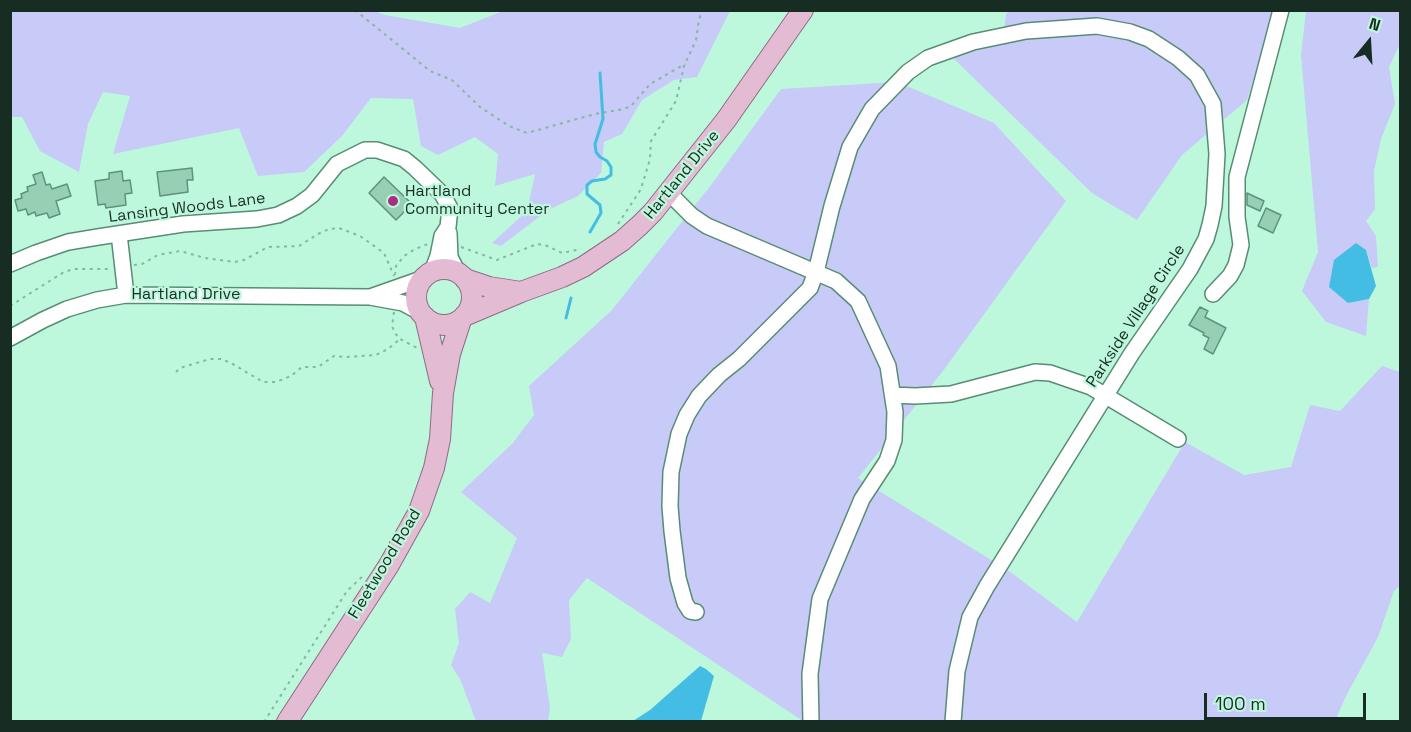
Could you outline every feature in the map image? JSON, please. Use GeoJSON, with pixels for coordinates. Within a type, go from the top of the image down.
{"type":"FeatureCollection","features":[{"type":"Feature","properties":{"kind":"main road","name":"Hartland Drive"},"geometry":{"type":"LineString","coordinates":[[423,315],[434,323],[444,325],[562,277],[604,254],[640,225],[669,193],[726,120],[803,10]]}},
{"type":"Feature","properties":{"kind":"main road","name":"Hartland Drive"},"geometry":{"type":"LineString","coordinates":[[428,275],[450,270],[489,287],[521,292]]}},
{"type":"Feature","properties":{"kind":"main road"},"geometry":{"type":"LineString","coordinates":[[423,315],[417,303],[417,294],[419,285],[428,275]]}},
{"type":"Feature","properties":{"kind":"main road"},"geometry":{"type":"LineString","coordinates":[[462,276],[472,296],[471,305],[462,318]]}},
{"type":"Feature","properties":{"kind":"main road","name":"Fleetwood Road"},"geometry":{"type":"LineString","coordinates":[[423,315],[443,393]]}},
{"type":"Feature","properties":{"kind":"main road","name":"Fleetwood Road"},"geometry":{"type":"LineString","coordinates":[[287,722],[388,565],[419,511],[436,458],[450,354],[462,318]]}},
{"type":"Feature","properties":{"kind":"street"},"geometry":{"type":"LineString","coordinates":[[1213,294],[1230,276],[1236,265],[1241,245],[1237,217],[1237,177],[1281,10]]}},
{"type":"Feature","properties":{"kind":"street","name":"Parkside Village Circle"},"geometry":{"type":"LineString","coordinates":[[696,612],[690,611],[685,603],[678,578],[672,531],[671,472],[679,434],[699,396],[810,288],[850,147],[872,109],[908,72],[928,58],[972,42],[1026,31],[1097,26],[1130,32],[1149,39],[1178,58],[1197,75],[1213,104],[1217,138],[1214,206],[1206,239],[1190,268],[1132,353],[970,616],[958,664],[953,722]]}},
{"type":"Feature","properties":{"kind":"street","name":"Lansing Woods Lane"},"geometry":{"type":"LineString","coordinates":[[10,264],[36,252],[68,242],[183,224],[257,219],[278,215],[297,206],[312,195],[337,164],[365,150],[389,153],[404,159],[445,199],[450,208],[448,227],[450,257],[462,276]]}},
{"type":"Feature","properties":{"kind":"street"},"geometry":{"type":"LineString","coordinates":[[669,193],[692,216],[707,226],[836,280],[858,301],[888,366],[895,412],[894,440],[887,461],[862,499],[820,599],[810,674],[811,722]]}},
{"type":"Feature","properties":{"kind":"street","name":"Lansing Woods Lane"},"geometry":{"type":"LineString","coordinates":[[428,275],[438,256],[442,236],[448,227]]}},
{"type":"Feature","properties":{"kind":"street"},"geometry":{"type":"LineString","coordinates":[[119,234],[126,295]]}},
{"type":"Feature","properties":{"kind":"street","name":"Hartland Drive"},"geometry":{"type":"LineString","coordinates":[[370,297],[428,275]]}},
{"type":"Feature","properties":{"kind":"street","name":"Hartland Drive"},"geometry":{"type":"LineString","coordinates":[[10,338],[67,309],[126,295],[370,297],[403,303],[423,315]]}},
{"type":"Feature","properties":{"kind":"street"},"geometry":{"type":"LineString","coordinates":[[893,395],[951,394],[1042,372],[1085,384],[1178,439]]}},
{"type":"Feature","properties":{"kind":"path"},"geometry":{"type":"LineString","coordinates":[[355,10],[430,71],[452,80],[480,107],[509,126],[527,133],[631,106],[650,84],[685,64]]}},
{"type":"Feature","properties":{"kind":"path"},"geometry":{"type":"LineString","coordinates":[[617,225],[641,189],[650,159],[651,141],[676,101],[685,64],[696,40],[699,19],[703,10]]}},
{"type":"Feature","properties":{"kind":"path"},"geometry":{"type":"LineString","coordinates":[[10,306],[64,272],[74,269],[123,268],[142,264],[169,252],[180,251],[235,262],[244,260],[268,247],[300,246],[318,234],[339,228],[360,236],[384,254],[394,276],[396,266],[404,256],[430,244]]}},
{"type":"Feature","properties":{"kind":"path"},"geometry":{"type":"LineString","coordinates":[[452,245],[471,249],[497,261],[537,244],[562,253],[588,247]]}},
{"type":"Feature","properties":{"kind":"path"},"geometry":{"type":"LineString","coordinates":[[395,307],[392,326],[395,333],[400,339],[421,351]]}},
{"type":"Feature","properties":{"kind":"path"},"geometry":{"type":"LineString","coordinates":[[176,372],[180,368],[210,359],[221,359],[262,382],[276,382],[291,376],[302,367],[318,367],[334,356],[376,355],[400,339]]}},
{"type":"Feature","properties":{"kind":"path"},"geometry":{"type":"LineString","coordinates":[[264,722],[347,591],[366,572]]}},
{"type":"Feature","properties":{"kind":"shaded area"},"geometry":{"type":"Polygon","coordinates":[[[371,10],[385,15],[460,28],[503,11],[730,11],[697,77],[674,80],[642,100],[622,134],[604,142],[601,173],[578,196],[548,210],[501,246],[492,243],[527,211],[535,174],[495,186],[498,154],[475,137],[438,155],[421,146],[413,99],[371,98],[342,136],[304,172],[258,176],[239,128],[113,154],[130,96],[103,92],[88,124],[79,172],[40,151],[22,117],[11,117],[11,11],[371,10]]]}},
{"type":"Feature","properties":{"kind":"shaded area"},"geometry":{"type":"Polygon","coordinates":[[[1009,11],[1274,11],[1247,100],[1182,155],[1137,220],[1092,193],[949,54],[1003,40],[1006,14],[1009,11]]]}},
{"type":"Feature","properties":{"kind":"shaded area"},"geometry":{"type":"Polygon","coordinates":[[[1306,11],[1400,11],[1400,44],[1389,67],[1395,104],[1381,139],[1374,171],[1375,209],[1366,221],[1376,236],[1378,267],[1372,268],[1366,250],[1348,303],[1369,299],[1366,336],[1326,322],[1302,291],[1318,252],[1301,55],[1306,11]]]}},
{"type":"Feature","properties":{"kind":"shaded area"},"geometry":{"type":"Polygon","coordinates":[[[897,82],[994,123],[1066,201],[943,371],[858,478],[1009,571],[1077,622],[1185,442],[1244,475],[1291,467],[1310,405],[1340,411],[1382,366],[1400,372],[1400,585],[1394,591],[1378,637],[1335,721],[803,721],[587,578],[569,600],[571,639],[562,657],[542,653],[550,708],[548,721],[476,721],[460,679],[451,665],[459,643],[455,609],[470,592],[490,603],[517,538],[461,492],[512,444],[534,415],[529,386],[612,310],[711,185],[781,89],[897,82]]]}},
{"type":"Feature","properties":{"kind":"shaded area"},"geometry":{"type":"Polygon","coordinates":[[[1356,243],[1366,250],[1376,286],[1369,299],[1348,303],[1329,287],[1334,260],[1356,243]]]}},
{"type":"Feature","properties":{"kind":"shaded area"},"geometry":{"type":"Polygon","coordinates":[[[700,666],[714,676],[701,721],[633,721],[650,710],[700,666]]]}},
{"type":"Feature","properties":{"kind":"building"},"geometry":{"type":"Polygon","coordinates":[[[192,168],[193,180],[187,180],[188,192],[160,196],[157,172],[192,168]]]}},
{"type":"Feature","properties":{"kind":"building"},"geometry":{"type":"Polygon","coordinates":[[[122,171],[123,181],[130,180],[132,193],[125,194],[126,205],[106,208],[105,204],[98,205],[95,181],[109,179],[109,173],[122,171]]]}},
{"type":"Feature","properties":{"kind":"building"},"geometry":{"type":"Polygon","coordinates":[[[42,172],[46,185],[50,184],[52,189],[67,184],[71,196],[56,201],[60,214],[49,218],[47,213],[36,216],[35,212],[28,215],[26,209],[18,211],[15,200],[22,198],[21,194],[28,191],[27,187],[36,184],[33,175],[42,172]]]}},
{"type":"Feature","properties":{"kind":"building","name":"Hartland Community Center"},"geometry":{"type":"Polygon","coordinates":[[[384,177],[412,204],[396,220],[369,193],[384,177]]]}},
{"type":"Feature","properties":{"kind":"building"},"geometry":{"type":"Polygon","coordinates":[[[1247,193],[1264,201],[1260,211],[1247,205],[1247,193]]]}},
{"type":"Feature","properties":{"kind":"building"},"geometry":{"type":"Polygon","coordinates":[[[1266,208],[1281,215],[1273,233],[1258,226],[1266,208]]]}},
{"type":"Feature","properties":{"kind":"building"},"geometry":{"type":"Polygon","coordinates":[[[1200,307],[1208,311],[1205,317],[1226,328],[1213,354],[1204,349],[1209,338],[1189,325],[1200,307]]]}},
{"type":"Feature","properties":{"kind":"waterway"},"geometry":{"type":"LineString","coordinates":[[590,232],[601,213],[600,205],[587,194],[587,185],[611,175],[611,167],[596,152],[595,144],[603,119],[600,73]]}},
{"type":"Feature","properties":{"kind":"waterway"},"geometry":{"type":"LineString","coordinates":[[566,318],[571,298]]}},
{"type":"Feature","properties":{"kind":"place","name":"Hartland Community Center"},"geometry":{"type":"Point","coordinates":[393,201]}}]}
